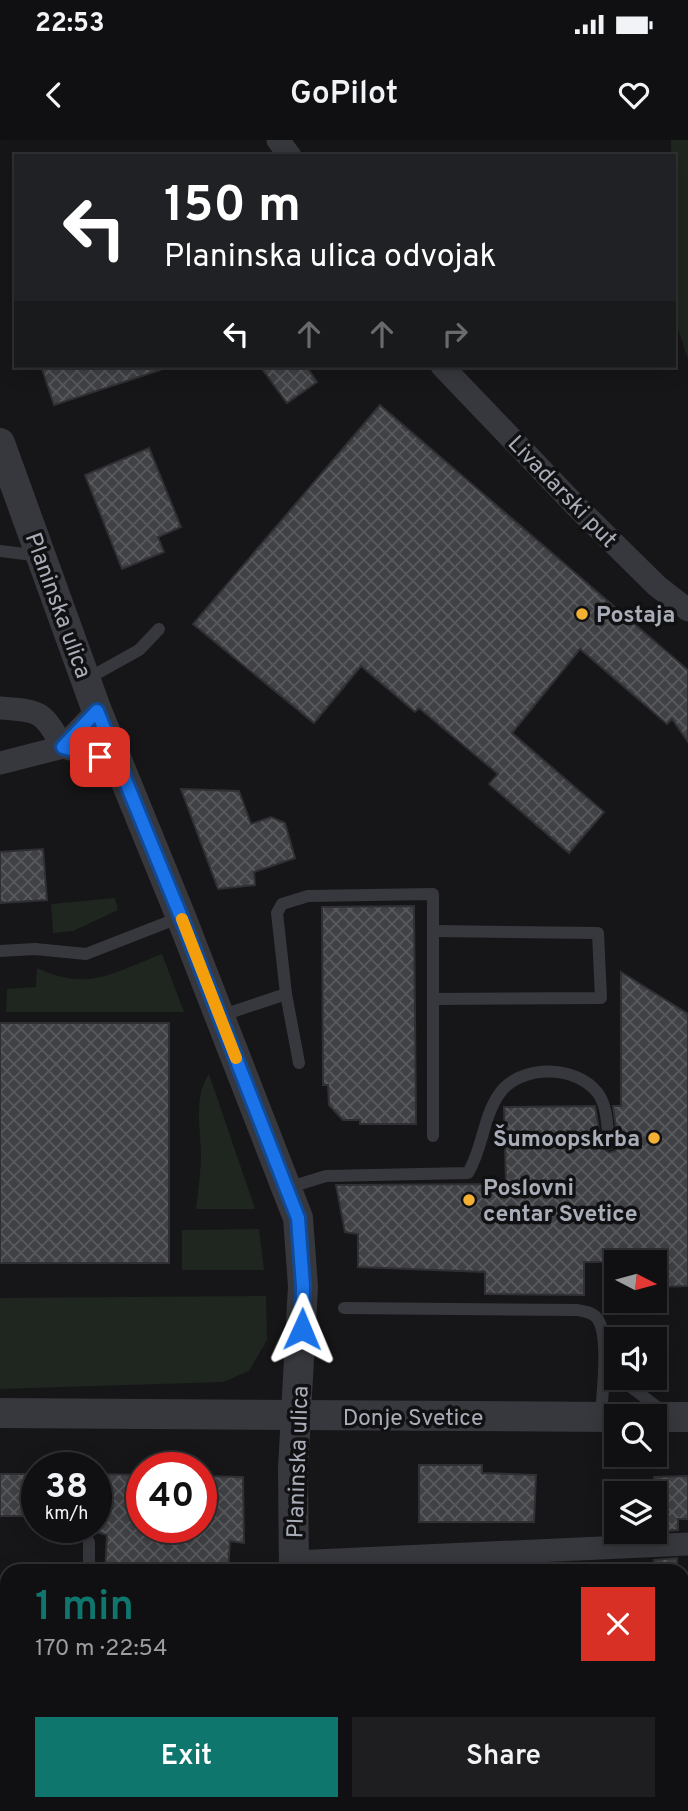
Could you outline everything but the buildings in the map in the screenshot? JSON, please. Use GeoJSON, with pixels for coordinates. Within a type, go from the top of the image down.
{"type":"FeatureCollection","features":[{"type":"Feature","properties":{"kind":"street","name":"Livadarski put"},"geometry":{"type":"LineString","coordinates":[[444,368],[576,506],[657,586],[688,610]]}},
{"type":"Feature","properties":{"kind":"street","name":"Planinska ulica"},"geometry":{"type":"LineString","coordinates":[[0,443],[97,711],[181,917],[298,1218],[303,1286],[294,1564]]}},
{"type":"Feature","properties":{"kind":"street"},"geometry":{"type":"LineString","coordinates":[[0,708],[32,711],[45,717],[63,747]]}},
{"type":"Feature","properties":{"kind":"street"},"geometry":{"type":"LineString","coordinates":[[63,747],[97,711]]}},
{"type":"Feature","properties":{"kind":"street"},"geometry":{"type":"LineString","coordinates":[[0,763],[63,747],[118,761]]}},
{"type":"Feature","properties":{"kind":"street","name":"Donje Svetice"},"geometry":{"type":"LineString","coordinates":[[0,1413],[604,1417]]}},
{"type":"Feature","properties":{"kind":"street"},"geometry":{"type":"LineString","coordinates":[[345,1564],[688,1544]]}},
{"type":"Feature","properties":{"kind":"lane"},"geometry":{"type":"LineString","coordinates":[[0,551],[42,556]]}},
{"type":"Feature","properties":{"kind":"lane"},"geometry":{"type":"LineString","coordinates":[[87,679],[139,650],[159,629]]}},
{"type":"Feature","properties":{"kind":"lane"},"geometry":{"type":"LineString","coordinates":[[299,1063],[286,994],[276,914],[282,904],[308,896],[433,894],[433,1136]]}},
{"type":"Feature","properties":{"kind":"lane"},"geometry":{"type":"LineString","coordinates":[[0,951],[35,948],[86,954],[181,917]]}},
{"type":"Feature","properties":{"kind":"lane"},"geometry":{"type":"LineString","coordinates":[[433,931],[598,933],[601,998],[433,999]]}},
{"type":"Feature","properties":{"kind":"lane"},"geometry":{"type":"LineString","coordinates":[[219,1016],[286,994]]}},
{"type":"Feature","properties":{"kind":"lane"},"geometry":{"type":"LineString","coordinates":[[287,1188],[326,1176],[468,1172],[488,1117],[503,1090],[520,1075],[542,1071],[556,1070],[596,1090],[606,1108],[609,1144]]}},
{"type":"Feature","properties":{"kind":"lane"},"geometry":{"type":"LineString","coordinates":[[344,1308],[577,1310],[591,1313],[598,1320],[603,1336],[607,1404]]}},
{"type":"Feature","properties":{"kind":"lane"},"geometry":{"type":"LineString","coordinates":[[635,1390],[671,1417]]}},
{"type":"Feature","properties":{"kind":"lane"},"geometry":{"type":"LineString","coordinates":[[89,1543],[89,1564]]}},
{"type":"Feature","properties":{"kind":"shaded area"},"geometry":{"type":"Polygon","coordinates":[[[671,140],[688,140],[688,359],[676,323],[676,154],[671,154],[671,140]]]}},
{"type":"Feature","properties":{"kind":"shaded area"},"geometry":{"type":"Polygon","coordinates":[[[115,898],[118,910],[73,931],[53,933],[51,904],[115,898]]]}},
{"type":"Feature","properties":{"kind":"shaded area"},"geometry":{"type":"Polygon","coordinates":[[[162,954],[184,1012],[6,1012],[7,989],[36,987],[37,968],[71,979],[86,979],[114,973],[162,954]]]}},
{"type":"Feature","properties":{"kind":"shaded area"},"geometry":{"type":"Polygon","coordinates":[[[209,1074],[255,1209],[196,1209],[201,1160],[199,1105],[209,1074]]]}},
{"type":"Feature","properties":{"kind":"shaded area"},"geometry":{"type":"Polygon","coordinates":[[[259,1229],[264,1270],[182,1270],[182,1230],[259,1229]]]}},
{"type":"Feature","properties":{"kind":"shaded area"},"geometry":{"type":"Polygon","coordinates":[[[266,1296],[267,1340],[249,1371],[223,1382],[0,1389],[0,1298],[266,1296]]]}},
{"type":"Feature","properties":{"kind":"slow traffic"},"geometry":{"type":"LineString","coordinates":[[182,919],[236,1058]]}},
{"type":"Feature","properties":{"kind":"place","name":"Postaja"},"geometry":{"type":"Point","coordinates":[582,614]}},
{"type":"Feature","properties":{"kind":"place","name":"Šumoopskrba"},"geometry":{"type":"Point","coordinates":[654,1138]}},
{"type":"Feature","properties":{"kind":"place","name":"Poslovni centar Svetice"},"geometry":{"type":"Point","coordinates":[469,1200]}},
{"type":"Feature","properties":{"kind":"route"},"geometry":{"type":"LineString","coordinates":[[100,757],[63,747],[97,711],[181,917],[298,1218],[303,1286],[302,1329]]}}]}
